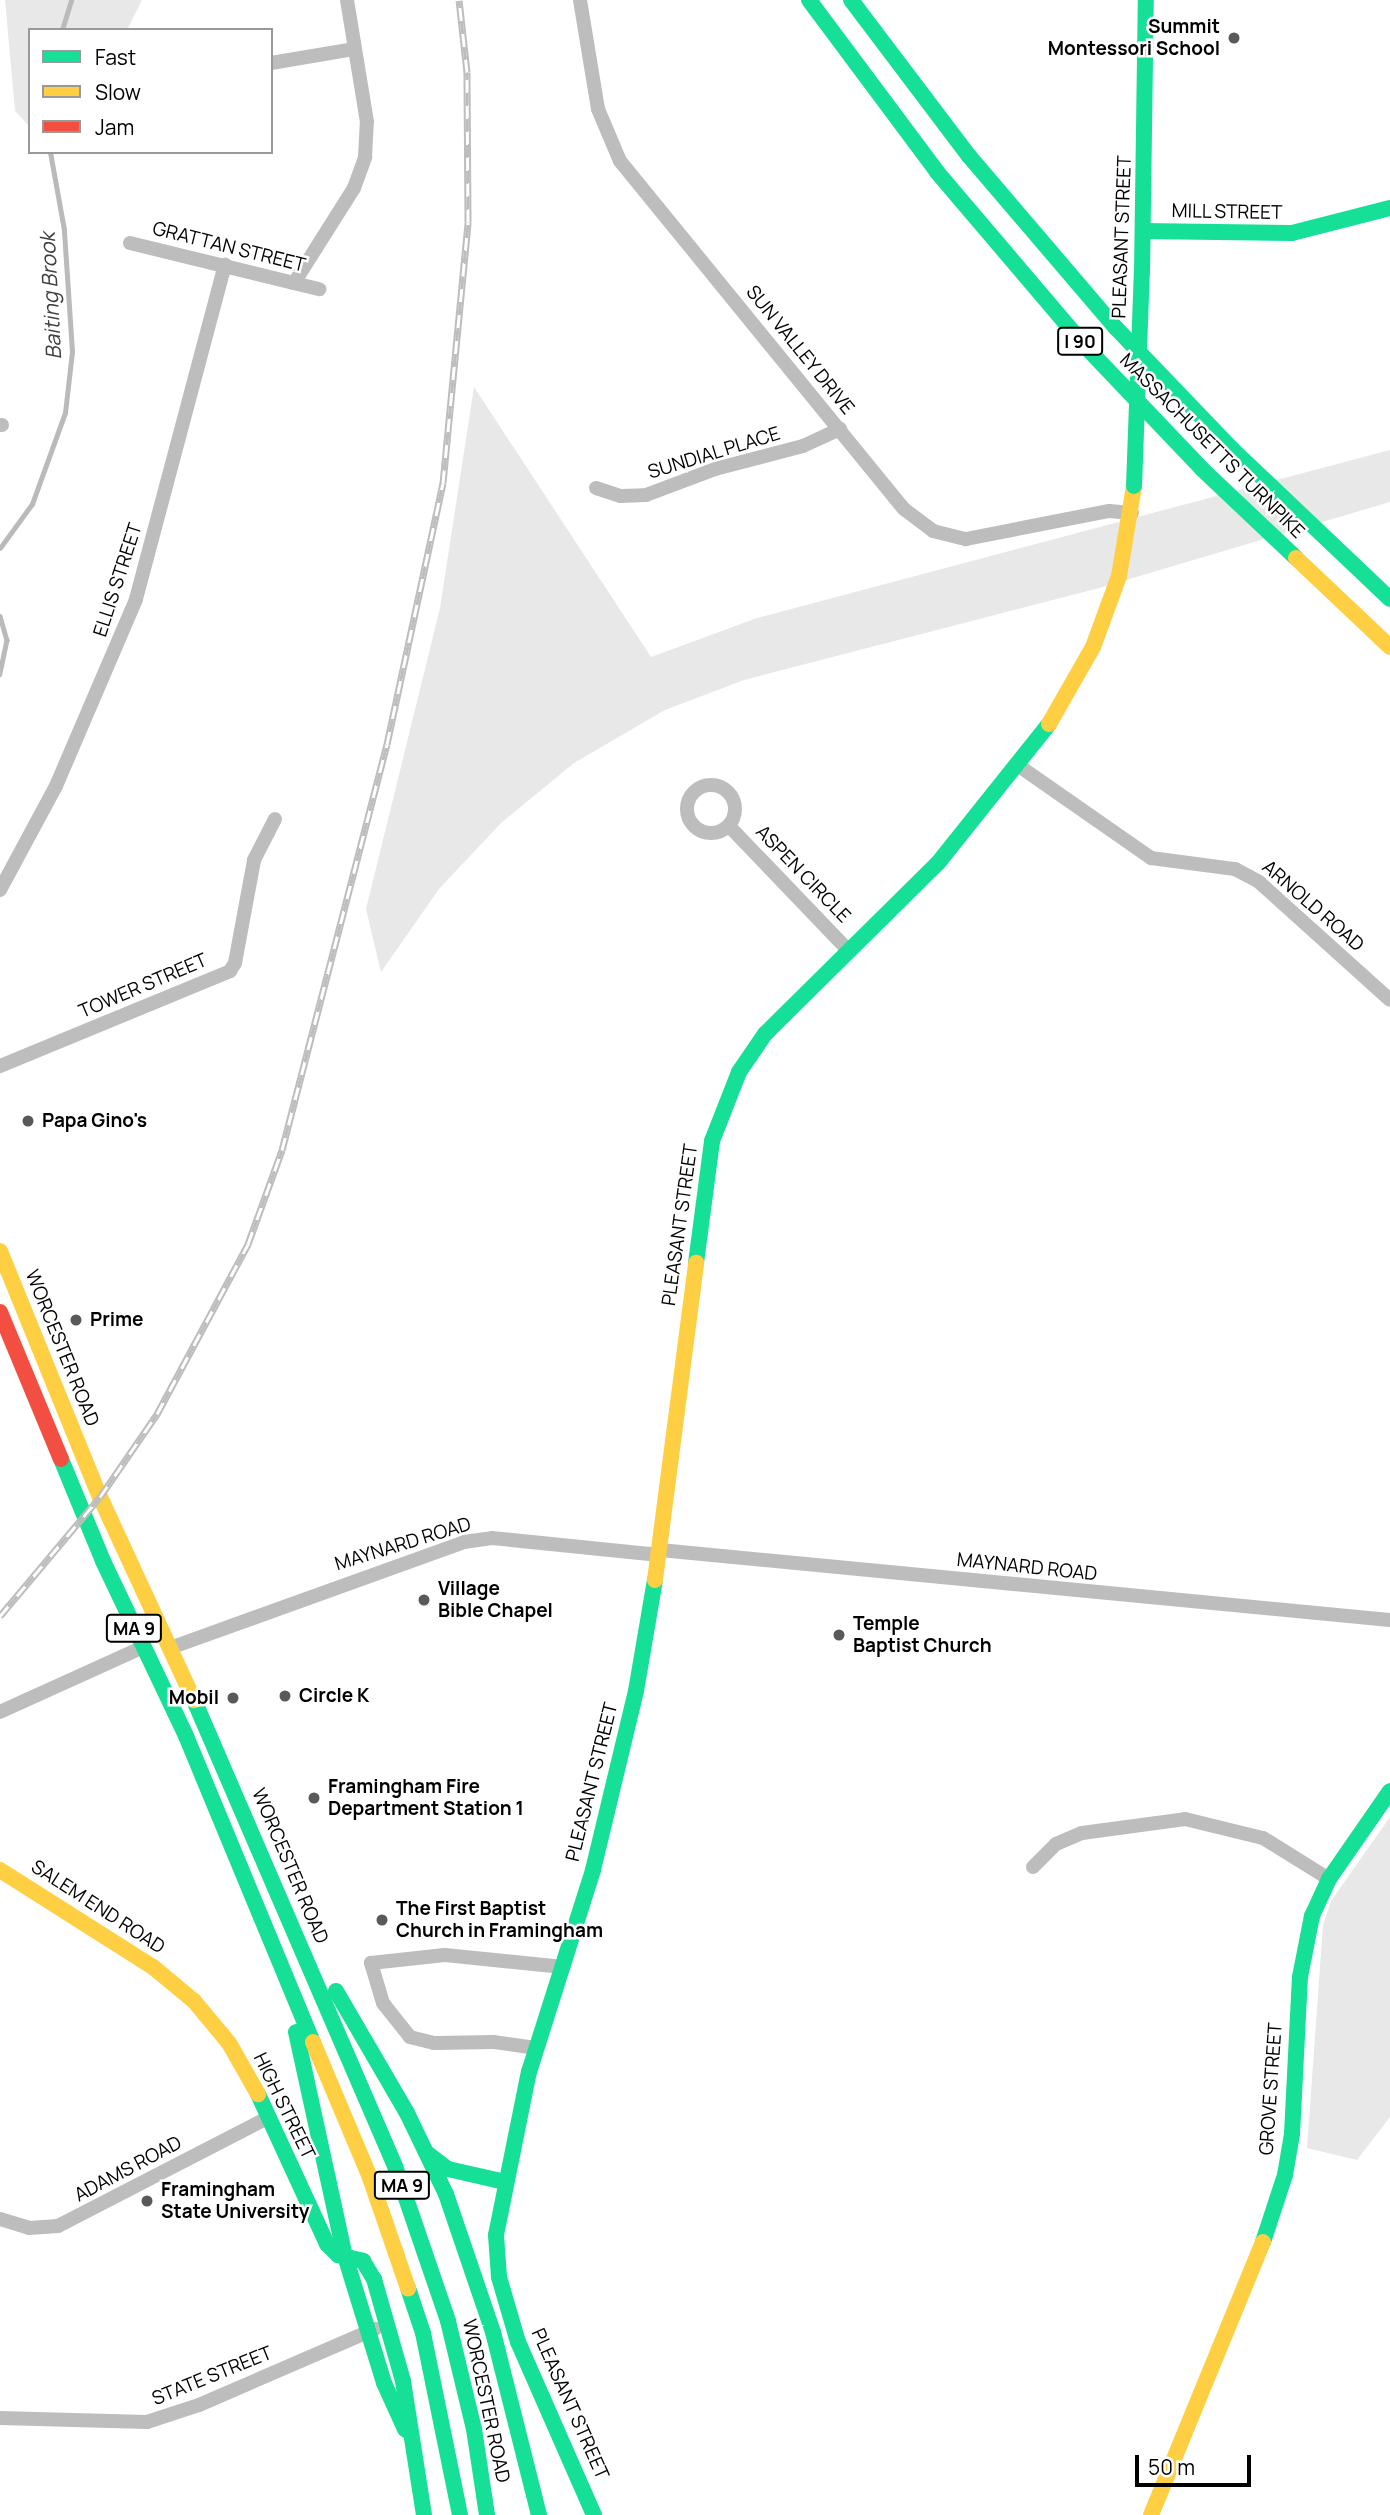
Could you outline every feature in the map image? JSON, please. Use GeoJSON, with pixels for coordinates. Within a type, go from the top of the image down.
{"type":"FeatureCollection","features":[{"type":"Feature","properties":{"kind":"main road","name":"MASSACHUSETTS TURNPIKE"},"geometry":{"type":"LineString","coordinates":[[809,0],[937,172],[1084,345],[1219,485],[1390,647]]}},
{"type":"Feature","properties":{"kind":"main road","name":"MASSACHUSETTS TURNPIKE"},"geometry":{"type":"LineString","coordinates":[[852,0],[969,156],[1116,328],[1233,450],[1390,599]]}},
{"type":"Feature","properties":{"kind":"main road","name":"PLEASANT STREET"},"geometry":{"type":"LineString","coordinates":[[594,2515],[530,2372],[502,2289],[496,2235],[505,2182],[536,2048],[564,1967],[626,1736],[659,1552],[703,1187],[720,1116],[739,1072],[765,1034],[938,863],[1019,766],[1060,707],[1093,647],[1122,568],[1132,513],[1142,272],[1146,0]]}},
{"type":"Feature","properties":{"kind":"main road","name":"MILL STREET"},"geometry":{"type":"LineString","coordinates":[[1143,231],[1292,233],[1390,208]]}},
{"type":"Feature","properties":{"kind":"main road","name":"WORCESTER ROAD"},"geometry":{"type":"LineString","coordinates":[[0,1251],[100,1497],[268,1870],[421,2238],[462,2375],[487,2515]]}},
{"type":"Feature","properties":{"kind":"main road","name":"MA 9"},"geometry":{"type":"LineString","coordinates":[[0,1312],[272,1942],[369,2175],[407,2278],[436,2386],[460,2515]]}},
{"type":"Feature","properties":{"kind":"main road"},"geometry":{"type":"LineString","coordinates":[[0,1358],[16,1350]]}},
{"type":"Feature","properties":{"kind":"main road","name":"GROVE STREET"},"geometry":{"type":"LineString","coordinates":[[1151,2515],[1278,2201],[1292,2134],[1302,1954],[1312,1916],[1329,1879],[1390,1791]]}},
{"type":"Feature","properties":{"kind":"main road","name":"SALEM END ROAD"},"geometry":{"type":"LineString","coordinates":[[0,1870],[172,1982]]}},
{"type":"Feature","properties":{"kind":"main road"},"geometry":{"type":"LineString","coordinates":[[268,1870],[428,2154],[483,2301],[539,2515]]}},
{"type":"Feature","properties":{"kind":"main road"},"geometry":{"type":"LineString","coordinates":[[272,1942],[345,2256]]}},
{"type":"Feature","properties":{"kind":"main road","name":"HIGH STREET"},"geometry":{"type":"LineString","coordinates":[[172,1982],[229,2043],[268,2117],[322,2235],[333,2251],[358,2257],[369,2268],[407,2400],[410,2437],[424,2515]]}},
{"type":"Feature","properties":{"kind":"main road"},"geometry":{"type":"LineString","coordinates":[[428,2154],[448,2169],[505,2182]]}},
{"type":"Feature","properties":{"kind":"main road","name":"HIGH STREET"},"geometry":{"type":"LineString","coordinates":[[345,2256],[391,2401],[410,2437]]}},
{"type":"Feature","properties":{"kind":"street"},"geometry":{"type":"LineString","coordinates":[[294,283],[362,169],[367,122],[347,0]]}},
{"type":"Feature","properties":{"kind":"street","name":"SUN VALLEY DRIVE"},"geometry":{"type":"LineString","coordinates":[[580,0],[598,108],[620,161],[904,509],[933,531],[948,536],[984,538],[1096,513],[1132,513]]}},
{"type":"Feature","properties":{"kind":"street"},"geometry":{"type":"LineString","coordinates":[[273,63],[355,49]]}},
{"type":"Feature","properties":{"kind":"street","name":"GRATTAN STREET"},"geometry":{"type":"LineString","coordinates":[[130,243],[319,289]]}},
{"type":"Feature","properties":{"kind":"street","name":"ELLIS STREET"},"geometry":{"type":"LineString","coordinates":[[0,890],[56,786],[132,608],[225,265]]}},
{"type":"Feature","properties":{"kind":"street","name":"SUNDIAL PLACE"},"geometry":{"type":"LineString","coordinates":[[596,488],[621,496],[646,495],[715,469],[811,444],[840,429]]}},
{"type":"Feature","properties":{"kind":"street","name":"ARNOLD ROAD"},"geometry":{"type":"LineString","coordinates":[[1019,766],[1151,858],[1236,869],[1259,882],[1390,1000]]}},
{"type":"Feature","properties":{"kind":"street","name":"TOWER STREET"},"geometry":{"type":"LineString","coordinates":[[0,1066],[230,971],[235,963],[254,860],[275,819]]}},
{"type":"Feature","properties":{"kind":"street","name":"ASPEN CIRCLE"},"geometry":{"type":"LineString","coordinates":[[729,826],[848,950]]}},
{"type":"Feature","properties":{"kind":"street","name":"MAYNARD ROAD"},"geometry":{"type":"LineString","coordinates":[[170,1648],[464,1542],[508,1539],[1282,1613],[1390,1620]]}},
{"type":"Feature","properties":{"kind":"street"},"geometry":{"type":"LineString","coordinates":[[0,1712],[143,1647]]}},
{"type":"Feature","properties":{"kind":"street"},"geometry":{"type":"LineString","coordinates":[[1033,1867],[1056,1844],[1082,1833],[1185,1819],[1262,1838],[1329,1879]]}},
{"type":"Feature","properties":{"kind":"street"},"geometry":{"type":"LineString","coordinates":[[536,2048],[434,2043],[410,2037],[383,2003],[372,1963],[445,1955],[564,1967]]}},
{"type":"Feature","properties":{"kind":"street","name":"ADAMS ROAD"},"geometry":{"type":"LineString","coordinates":[[0,2219],[29,2228],[58,2226],[268,2117]]}},
{"type":"Feature","properties":{"kind":"street","name":"STATE STREET"},"geometry":{"type":"LineString","coordinates":[[0,2418],[116,2424],[155,2420],[387,2323]]}},
{"type":"Feature","properties":{"kind":"shaded area"},"geometry":{"type":"Polygon","coordinates":[[[5,0],[142,0],[128,28],[28,28],[28,125],[15,111],[5,0]]]}},
{"type":"Feature","properties":{"kind":"shaded area"},"geometry":{"type":"Polygon","coordinates":[[[474,387],[651,657],[757,618],[1390,450],[1390,502],[1099,588],[744,680],[665,710],[574,763],[501,823],[439,889],[381,972],[366,909],[440,608],[474,387]]]}},
{"type":"Feature","properties":{"kind":"shaded area"},"geometry":{"type":"Polygon","coordinates":[[[1390,1817],[1390,2117],[1357,2160],[1307,2148],[1323,1925],[1331,1901],[1390,1817]]]}},
{"type":"Feature","properties":{"kind":"waterway","name":"Baiting Brook"},"geometry":{"type":"LineString","coordinates":[[63,28],[71,0]]}},
{"type":"Feature","properties":{"kind":"waterway","name":"Baiting Brook"},"geometry":{"type":"LineString","coordinates":[[0,548],[32,504],[65,413],[72,352],[64,230],[50,154]]}},
{"type":"Feature","properties":{"kind":"waterway","name":"Baiting Brook"},"geometry":{"type":"LineString","coordinates":[[0,616],[7,640],[0,674]]}},
{"type":"Feature","properties":{"kind":"railway"},"geometry":{"type":"LineString","coordinates":[[0,1616],[100,1497],[157,1414],[248,1244],[282,1150],[387,744],[443,483],[468,222],[467,72],[459,0]]}},
{"type":"Feature","properties":{"kind":"traffic: fast"},"geometry":{"type":"LineString","coordinates":[[809,0],[937,172],[1084,345],[1202,469],[1296,558]]}},
{"type":"Feature","properties":{"kind":"traffic: fast"},"geometry":{"type":"LineString","coordinates":[[851,0],[969,156],[1116,328],[1233,450],[1390,599]]}},
{"type":"Feature","properties":{"kind":"traffic: fast"},"geometry":{"type":"LineString","coordinates":[[1142,272],[1146,0]]}},
{"type":"Feature","properties":{"kind":"traffic: fast"},"geometry":{"type":"LineString","coordinates":[[1143,231],[1292,233],[1390,208]]}},
{"type":"Feature","properties":{"kind":"traffic: fast"},"geometry":{"type":"LineString","coordinates":[[1134,486],[1142,272]]}},
{"type":"Feature","properties":{"kind":"traffic: fast"},"geometry":{"type":"LineString","coordinates":[[696,1263],[712,1141],[739,1072],[765,1034],[938,863],[1049,724]]}},
{"type":"Feature","properties":{"kind":"traffic: fast"},"geometry":{"type":"LineString","coordinates":[[61,1459],[103,1561],[186,1736],[313,2042]]}},
{"type":"Feature","properties":{"kind":"traffic: fast"},"geometry":{"type":"LineString","coordinates":[[594,2515],[518,2342],[499,2277],[496,2235],[529,2072],[593,1870],[636,1691],[655,1580]]}},
{"type":"Feature","properties":{"kind":"traffic: fast"},"geometry":{"type":"LineString","coordinates":[[194,1700],[395,2166],[448,2321],[474,2429],[487,2515]]}},
{"type":"Feature","properties":{"kind":"traffic: fast"},"geometry":{"type":"LineString","coordinates":[[1263,2242],[1285,2175],[1292,2134],[1300,1977],[1312,1916],[1329,1879],[1390,1791]]}},
{"type":"Feature","properties":{"kind":"traffic: fast"},"geometry":{"type":"LineString","coordinates":[[336,1991],[407,2113],[446,2194],[493,2332],[539,2515]]}},
{"type":"Feature","properties":{"kind":"traffic: fast"},"geometry":{"type":"LineString","coordinates":[[296,2032],[345,2256]]}},
{"type":"Feature","properties":{"kind":"traffic: fast"},"geometry":{"type":"LineString","coordinates":[[258,2094],[327,2244],[338,2255],[363,2261],[374,2279],[403,2381],[424,2515]]}},
{"type":"Feature","properties":{"kind":"traffic: fast"},"geometry":{"type":"LineString","coordinates":[[428,2154],[448,2169],[505,2182]]}},
{"type":"Feature","properties":{"kind":"traffic: fast"},"geometry":{"type":"LineString","coordinates":[[345,2256],[384,2383],[405,2429]]}},
{"type":"Feature","properties":{"kind":"traffic: fast"},"geometry":{"type":"LineString","coordinates":[[408,2288],[423,2333],[460,2515]]}},
{"type":"Feature","properties":{"kind":"traffic: slow"},"geometry":{"type":"LineString","coordinates":[[1049,724],[1093,647],[1119,576],[1134,486]]}},
{"type":"Feature","properties":{"kind":"traffic: slow"},"geometry":{"type":"LineString","coordinates":[[1296,558],[1390,647]]}},
{"type":"Feature","properties":{"kind":"traffic: slow"},"geometry":{"type":"LineString","coordinates":[[0,1251],[100,1497],[194,1700]]}},
{"type":"Feature","properties":{"kind":"traffic: slow"},"geometry":{"type":"LineString","coordinates":[[655,1580],[696,1263]]}},
{"type":"Feature","properties":{"kind":"traffic: slow"},"geometry":{"type":"LineString","coordinates":[[0,1870],[153,1967],[194,2001],[229,2043],[258,2094]]}},
{"type":"Feature","properties":{"kind":"traffic: slow"},"geometry":{"type":"LineString","coordinates":[[313,2042],[369,2175],[408,2288]]}},
{"type":"Feature","properties":{"kind":"traffic: slow"},"geometry":{"type":"LineString","coordinates":[[1151,2515],[1263,2242]]}},
{"type":"Feature","properties":{"kind":"traffic: jam"},"geometry":{"type":"LineString","coordinates":[[0,1312],[61,1459]]}},
{"type":"Feature","properties":{"kind":"place","name":"Summit Montessori School"},"geometry":{"type":"Point","coordinates":[1234,38]}},
{"type":"Feature","properties":{"kind":"place","name":"Papa Gino's"},"geometry":{"type":"Point","coordinates":[28,1121]}},
{"type":"Feature","properties":{"kind":"place","name":"Prime"},"geometry":{"type":"Point","coordinates":[76,1320]}},
{"type":"Feature","properties":{"kind":"place","name":"Village Bible Chapel"},"geometry":{"type":"Point","coordinates":[424,1600]}},
{"type":"Feature","properties":{"kind":"place","name":"Temple Baptist Church"},"geometry":{"type":"Point","coordinates":[839,1635]}},
{"type":"Feature","properties":{"kind":"place","name":"Circle K"},"geometry":{"type":"Point","coordinates":[285,1696]}},
{"type":"Feature","properties":{"kind":"place","name":"Mobil"},"geometry":{"type":"Point","coordinates":[233,1698]}},
{"type":"Feature","properties":{"kind":"place","name":"Framingham Fire Department Station 1"},"geometry":{"type":"Point","coordinates":[314,1798]}},
{"type":"Feature","properties":{"kind":"place","name":"The First Baptist Church in Framingham"},"geometry":{"type":"Point","coordinates":[382,1920]}},
{"type":"Feature","properties":{"kind":"place","name":"Framingham State University"},"geometry":{"type":"Point","coordinates":[147,2201]}}]}
